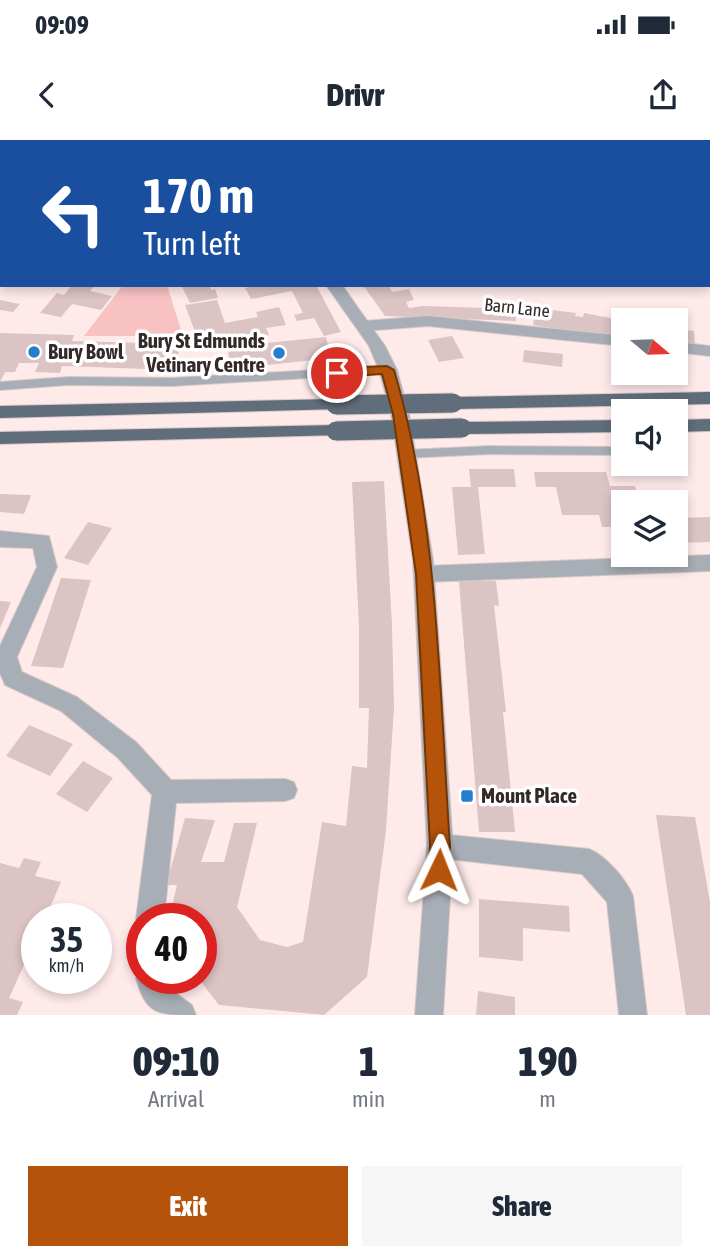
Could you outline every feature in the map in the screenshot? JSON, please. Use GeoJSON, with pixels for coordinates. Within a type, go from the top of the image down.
{"type":"FeatureCollection","features":[{"type":"Feature","properties":{"kind":"highway"},"geometry":{"type":"LineString","coordinates":[[0,412],[710,398]]}},
{"type":"Feature","properties":{"kind":"highway"},"geometry":{"type":"LineString","coordinates":[[688,426],[710,425]]}},
{"type":"Feature","properties":{"kind":"highway"},"geometry":{"type":"LineString","coordinates":[[0,438],[611,426]]}},
{"type":"Feature","properties":{"kind":"street"},"geometry":{"type":"LineString","coordinates":[[335,287],[364,326],[387,370],[400,414],[424,574],[440,846],[429,1015]]}},
{"type":"Feature","properties":{"kind":"street","name":"Barn Lane"},"geometry":{"type":"LineString","coordinates":[[364,326],[428,321],[611,340]]}},
{"type":"Feature","properties":{"kind":"street"},"geometry":{"type":"LineString","coordinates":[[688,348],[710,351]]}},
{"type":"Feature","properties":{"kind":"street"},"geometry":{"type":"LineString","coordinates":[[0,538],[42,541],[47,567],[3,656],[13,678],[69,704],[127,750],[165,792],[285,790]]}},
{"type":"Feature","properties":{"kind":"street"},"geometry":{"type":"LineString","coordinates":[[424,574],[710,563]]}},
{"type":"Feature","properties":{"kind":"street"},"geometry":{"type":"LineString","coordinates":[[152,903],[165,792]]}},
{"type":"Feature","properties":{"kind":"street"},"geometry":{"type":"LineString","coordinates":[[440,846],[589,862],[620,896],[633,1015]]}},
{"type":"Feature","properties":{"kind":"street"},"geometry":{"type":"LineString","coordinates":[[154,994],[175,1013]]}},
{"type":"Feature","properties":{"kind":"lane"},"geometry":{"type":"LineString","coordinates":[[0,386],[68,382],[172,382],[387,370]]}},
{"type":"Feature","properties":{"kind":"lane"},"geometry":{"type":"LineString","coordinates":[[405,454],[491,450],[611,451]]}},
{"type":"Feature","properties":{"kind":"shaded area"},"geometry":{"type":"Polygon","coordinates":[[[121,287],[168,287],[183,336],[84,336],[121,287]]]}},
{"type":"Feature","properties":{"kind":"building"},"geometry":{"type":"Polygon","coordinates":[[[70,287],[93,287],[90,291],[112,296],[101,310],[72,304],[61,317],[40,313],[57,293],[64,295],[70,287]]]}},
{"type":"Feature","properties":{"kind":"building"},"geometry":{"type":"Polygon","coordinates":[[[182,287],[215,289],[218,298],[190,303],[182,287]]]}},
{"type":"Feature","properties":{"kind":"building"},"geometry":{"type":"Polygon","coordinates":[[[317,287],[341,332],[324,336],[314,318],[297,321],[294,315],[303,313],[292,291],[251,299],[245,288],[317,287]]]}},
{"type":"Feature","properties":{"kind":"building"},"geometry":{"type":"Polygon","coordinates":[[[364,287],[390,287],[392,292],[409,289],[414,300],[406,302],[409,308],[423,306],[515,309],[516,321],[385,316],[364,287]]]}},
{"type":"Feature","properties":{"kind":"building"},"geometry":{"type":"Polygon","coordinates":[[[0,300],[20,304],[13,312],[0,310],[0,300]]]}},
{"type":"Feature","properties":{"kind":"building"},"geometry":{"type":"Polygon","coordinates":[[[217,300],[225,323],[258,317],[256,312],[279,307],[286,325],[266,328],[269,335],[200,345],[185,305],[217,300]]]}},
{"type":"Feature","properties":{"kind":"building"},"geometry":{"type":"Polygon","coordinates":[[[536,308],[576,313],[575,316],[583,317],[584,313],[611,318],[611,334],[606,333],[605,337],[533,325],[536,308]]]}},
{"type":"Feature","properties":{"kind":"building"},"geometry":{"type":"Polygon","coordinates":[[[688,330],[694,331],[695,345],[688,344],[688,330]]]}},
{"type":"Feature","properties":{"kind":"building"},"geometry":{"type":"Polygon","coordinates":[[[0,333],[74,335],[72,341],[181,344],[174,370],[62,366],[60,373],[35,372],[39,363],[19,363],[15,372],[5,372],[0,382],[0,333]]]}},
{"type":"Feature","properties":{"kind":"building"},"geometry":{"type":"Polygon","coordinates":[[[452,336],[464,358],[439,362],[428,340],[452,336]]]}},
{"type":"Feature","properties":{"kind":"building","name":"Bury St Edmunds Vetinary Centre"},"geometry":{"type":"Polygon","coordinates":[[[326,337],[331,358],[230,369],[228,347],[326,337]]]}},
{"type":"Feature","properties":{"kind":"building"},"geometry":{"type":"Polygon","coordinates":[[[524,350],[563,354],[562,367],[523,362],[524,350]]]}},
{"type":"Feature","properties":{"kind":"building"},"geometry":{"type":"Polygon","coordinates":[[[469,469],[514,469],[516,487],[478,487],[485,554],[458,555],[452,487],[471,487],[469,469]]]}},
{"type":"Feature","properties":{"kind":"building"},"geometry":{"type":"Polygon","coordinates":[[[534,472],[606,472],[610,486],[635,486],[636,490],[611,490],[611,527],[602,527],[599,515],[562,515],[556,487],[536,487],[534,472]]]}},
{"type":"Feature","properties":{"kind":"building"},"geometry":{"type":"Polygon","coordinates":[[[384,481],[392,625],[394,708],[386,830],[367,977],[324,1015],[219,1005],[210,994],[217,994],[217,903],[173,903],[177,885],[166,885],[185,818],[215,820],[201,862],[224,862],[234,823],[257,823],[237,907],[260,940],[287,947],[303,942],[322,822],[346,826],[352,766],[367,768],[369,708],[359,708],[359,627],[352,482],[384,481]]]}},
{"type":"Feature","properties":{"kind":"building"},"geometry":{"type":"Polygon","coordinates":[[[0,494],[31,495],[24,514],[0,512],[0,494]]]}},
{"type":"Feature","properties":{"kind":"building"},"geometry":{"type":"Polygon","coordinates":[[[710,517],[710,542],[688,543],[688,518],[710,517]]]}},
{"type":"Feature","properties":{"kind":"building"},"geometry":{"type":"Polygon","coordinates":[[[88,522],[112,528],[88,565],[64,558],[88,522]]]}},
{"type":"Feature","properties":{"kind":"building"},"geometry":{"type":"Polygon","coordinates":[[[61,578],[91,580],[63,668],[31,666],[61,578]]]}},
{"type":"Feature","properties":{"kind":"building"},"geometry":{"type":"Polygon","coordinates":[[[459,581],[496,581],[499,606],[494,605],[515,832],[479,832],[459,581]]]}},
{"type":"Feature","properties":{"kind":"building"},"geometry":{"type":"Polygon","coordinates":[[[0,601],[11,602],[0,628],[0,601]]]}},
{"type":"Feature","properties":{"kind":"building"},"geometry":{"type":"Polygon","coordinates":[[[29,725],[73,744],[50,776],[6,756],[29,725]]]}},
{"type":"Feature","properties":{"kind":"building"},"geometry":{"type":"Polygon","coordinates":[[[83,761],[113,778],[87,812],[56,794],[83,761]]]}},
{"type":"Feature","properties":{"kind":"building"},"geometry":{"type":"Polygon","coordinates":[[[656,815],[695,817],[710,902],[710,1015],[686,1015],[656,815]]]}},
{"type":"Feature","properties":{"kind":"building"},"geometry":{"type":"Polygon","coordinates":[[[24,858],[41,862],[35,876],[61,882],[52,903],[21,903],[21,971],[9,998],[23,1002],[17,1015],[0,1015],[0,863],[19,868],[24,858]]]}},
{"type":"Feature","properties":{"kind":"building"},"geometry":{"type":"Polygon","coordinates":[[[479,899],[569,906],[570,932],[523,928],[523,961],[479,957],[479,899]]]}},
{"type":"Feature","properties":{"kind":"building"},"geometry":{"type":"Polygon","coordinates":[[[478,991],[515,997],[515,1015],[476,1015],[478,991]]]}},
{"type":"Feature","properties":{"kind":"place","name":"Bury Bowl"},"geometry":{"type":"Point","coordinates":[34,352]}},
{"type":"Feature","properties":{"kind":"place","name":"Bury St Edmunds Vetinary Centre"},"geometry":{"type":"Point","coordinates":[279,353]}},
{"type":"Feature","properties":{"kind":"place","name":"Mount Place"},"geometry":{"type":"Point","coordinates":[467,796]}},
{"type":"Feature","properties":{"kind":"route"},"geometry":{"type":"LineString","coordinates":[[337,373],[387,370],[400,414],[424,574],[440,846],[439,870]]}}]}
